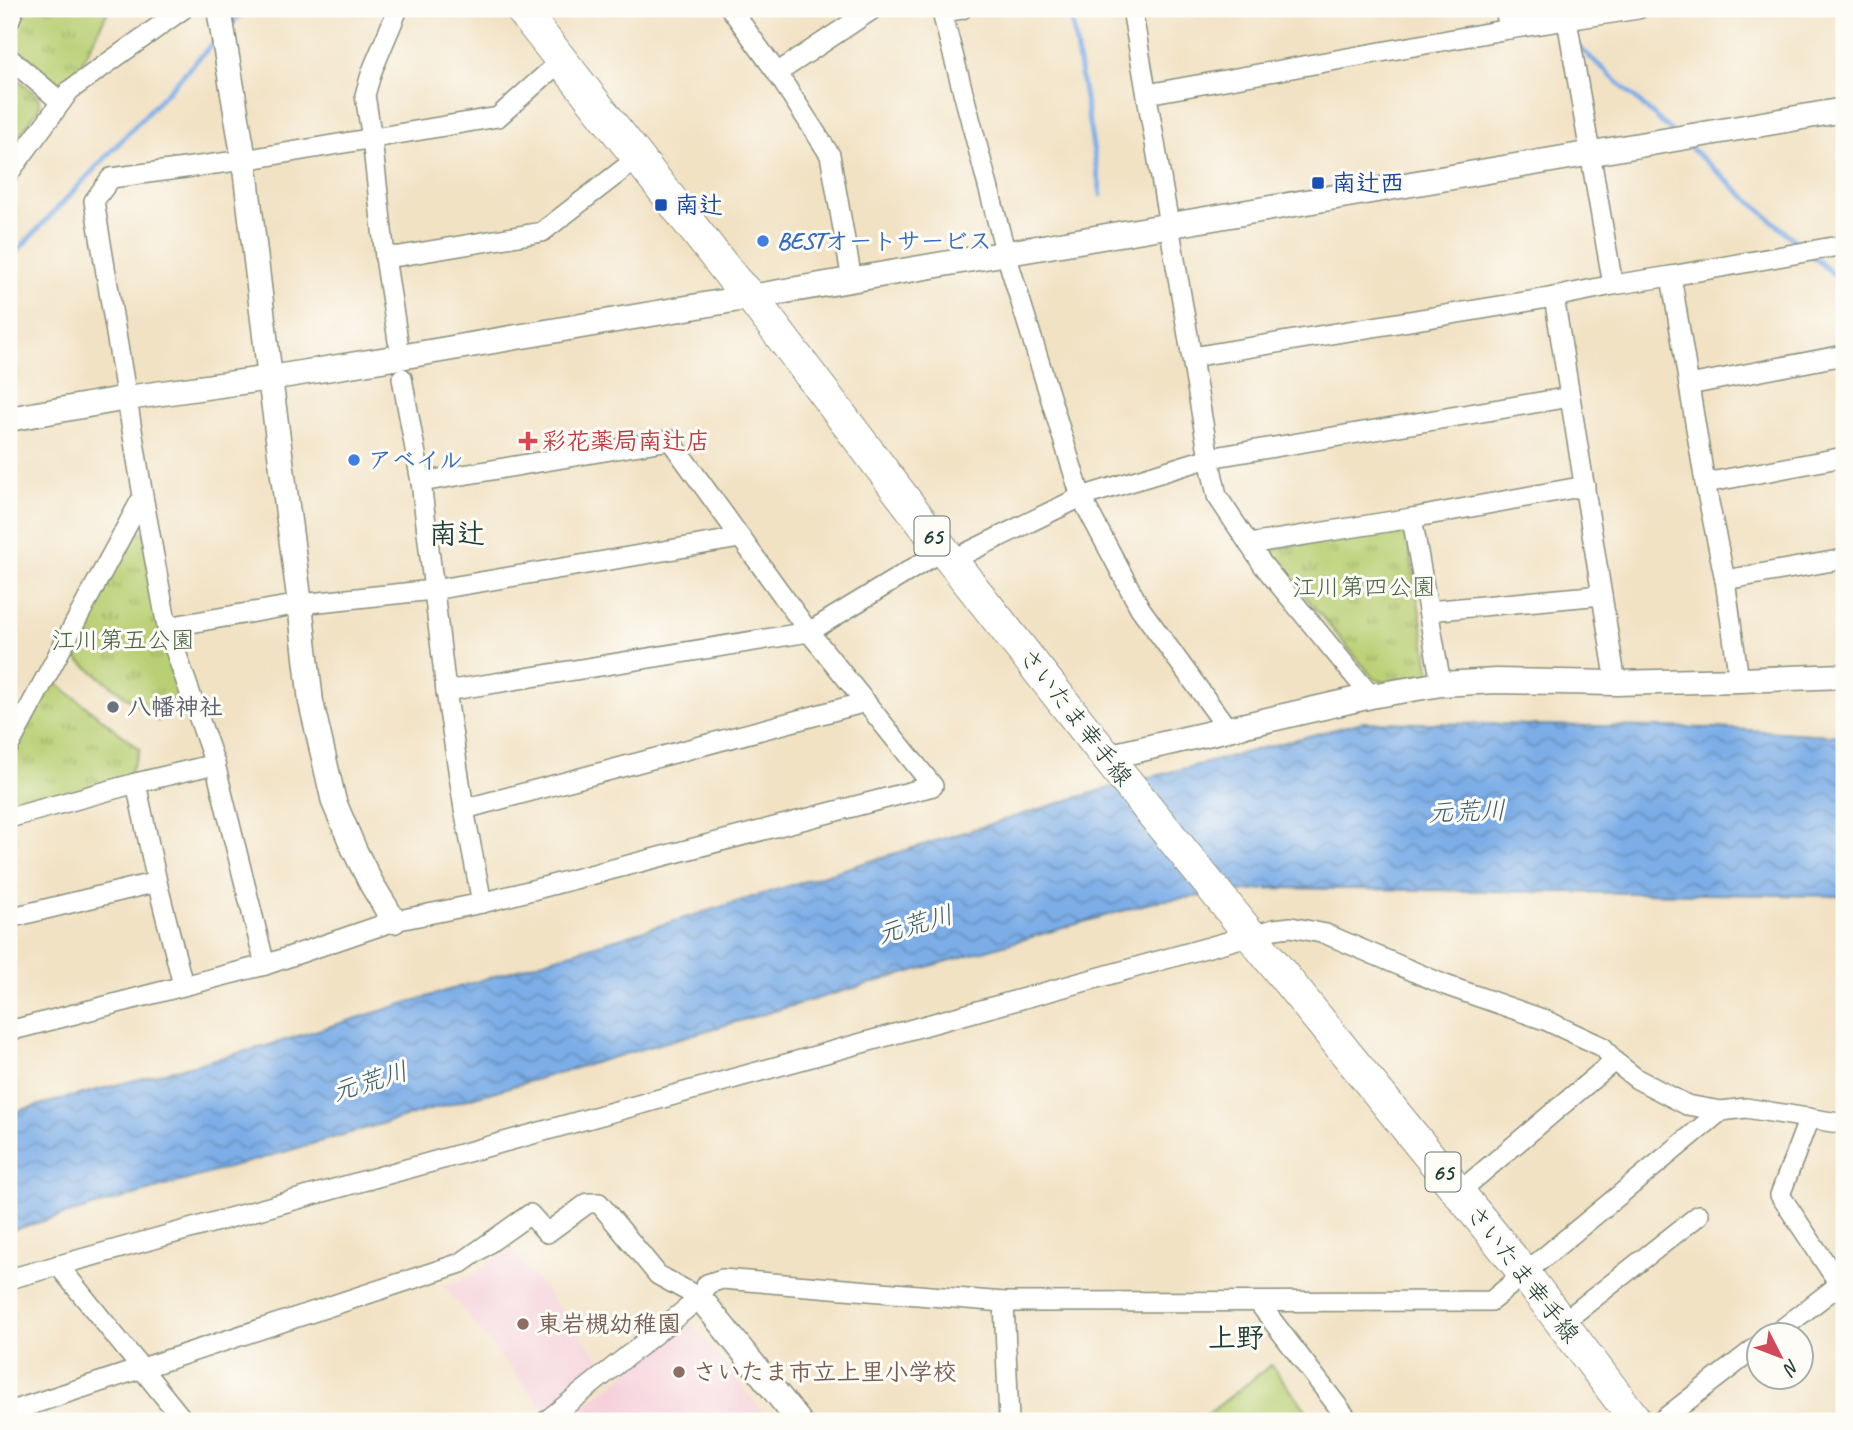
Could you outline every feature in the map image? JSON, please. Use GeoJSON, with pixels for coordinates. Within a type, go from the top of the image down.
{"type":"FeatureCollection","features":[{"type":"Feature","properties":{"kind":"main road","name":"さいたま幸手線"},"geometry":{"type":"LineString","coordinates":[[521,9],[735,281],[752,298],[947,555],[1112,764],[1524,1273],[1636,1421]]}},
{"type":"Feature","properties":{"kind":"street"},"geometry":{"type":"LineString","coordinates":[[9,21],[14,9]]}},
{"type":"Feature","properties":{"kind":"street"},"geometry":{"type":"LineString","coordinates":[[9,173],[70,90],[183,9]]}},
{"type":"Feature","properties":{"kind":"street"},"geometry":{"type":"LineString","coordinates":[[219,9],[244,160],[311,702],[334,802],[371,883],[394,921]]}},
{"type":"Feature","properties":{"kind":"street"},"geometry":{"type":"LineString","coordinates":[[398,9],[365,95],[398,341]]}},
{"type":"Feature","properties":{"kind":"street"},"geometry":{"type":"LineString","coordinates":[[731,9],[777,73],[830,155],[852,279]]}},
{"type":"Feature","properties":{"kind":"street"},"geometry":{"type":"LineString","coordinates":[[777,73],[873,9]]}},
{"type":"Feature","properties":{"kind":"street"},"geometry":{"type":"LineString","coordinates":[[962,9],[942,10],[1006,254],[1081,497],[1140,608],[1227,728]]}},
{"type":"Feature","properties":{"kind":"street"},"geometry":{"type":"LineString","coordinates":[[1132,9],[1217,496],[1263,565],[1371,696]]}},
{"type":"Feature","properties":{"kind":"street"},"geometry":{"type":"LineString","coordinates":[[1505,9],[1509,29]]}},
{"type":"Feature","properties":{"kind":"street"},"geometry":{"type":"LineString","coordinates":[[1147,93],[1629,9]]}},
{"type":"Feature","properties":{"kind":"street"},"geometry":{"type":"LineString","coordinates":[[1567,20],[1613,285]]}},
{"type":"Feature","properties":{"kind":"street"},"geometry":{"type":"LineString","coordinates":[[9,58],[61,102]]}},
{"type":"Feature","properties":{"kind":"street"},"geometry":{"type":"LineString","coordinates":[[265,965],[215,764],[167,627],[93,201],[111,178],[244,160],[498,117],[562,60]]}},
{"type":"Feature","properties":{"kind":"street"},"geometry":{"type":"LineString","coordinates":[[9,419],[752,298],[1844,110]]}},
{"type":"Feature","properties":{"kind":"street"},"geometry":{"type":"LineString","coordinates":[[385,257],[542,232],[639,157]]}},
{"type":"Feature","properties":{"kind":"street"},"geometry":{"type":"LineString","coordinates":[[1192,357],[1844,245]]}},
{"type":"Feature","properties":{"kind":"street"},"geometry":{"type":"LineString","coordinates":[[1671,276],[1740,680]]}},
{"type":"Feature","properties":{"kind":"street"},"geometry":{"type":"LineString","coordinates":[[1554,296],[1616,683]]}},
{"type":"Feature","properties":{"kind":"street"},"geometry":{"type":"LineString","coordinates":[[1689,385],[1844,355]]}},
{"type":"Feature","properties":{"kind":"street"},"geometry":{"type":"LineString","coordinates":[[402,378],[421,482],[446,691],[482,903]]}},
{"type":"Feature","properties":{"kind":"street"},"geometry":{"type":"LineString","coordinates":[[446,691],[809,632],[947,555],[1081,497],[1209,458],[1570,397]]}},
{"type":"Feature","properties":{"kind":"street"},"geometry":{"type":"LineString","coordinates":[[9,1031],[265,965],[394,921],[482,903],[933,786],[809,632],[670,440],[421,482]]}},
{"type":"Feature","properties":{"kind":"street"},"geometry":{"type":"LineString","coordinates":[[1705,483],[1844,457]]}},
{"type":"Feature","properties":{"kind":"street"},"geometry":{"type":"LineString","coordinates":[[1249,544],[1412,518],[1585,486]]}},
{"type":"Feature","properties":{"kind":"street"},"geometry":{"type":"LineString","coordinates":[[9,746],[143,496]]}},
{"type":"Feature","properties":{"kind":"street"},"geometry":{"type":"LineString","coordinates":[[1412,518],[1441,684]]}},
{"type":"Feature","properties":{"kind":"street"},"geometry":{"type":"LineString","coordinates":[[167,627],[300,604],[433,590],[740,538]]}},
{"type":"Feature","properties":{"kind":"street"},"geometry":{"type":"LineString","coordinates":[[1725,580],[1844,559]]}},
{"type":"Feature","properties":{"kind":"street"},"geometry":{"type":"LineString","coordinates":[[1428,611],[1602,595]]}},
{"type":"Feature","properties":{"kind":"street"},"geometry":{"type":"LineString","coordinates":[[1112,764],[1227,728],[1371,696],[1441,684],[1496,681],[1616,683],[1844,676]]}},
{"type":"Feature","properties":{"kind":"street"},"geometry":{"type":"LineString","coordinates":[[464,809],[866,702]]}},
{"type":"Feature","properties":{"kind":"street"},"geometry":{"type":"LineString","coordinates":[[9,818],[215,764]]}},
{"type":"Feature","properties":{"kind":"street"},"geometry":{"type":"LineString","coordinates":[[136,783],[156,883],[183,985]]}},
{"type":"Feature","properties":{"kind":"street"},"geometry":{"type":"LineString","coordinates":[[9,918],[156,883]]}},
{"type":"Feature","properties":{"kind":"street"},"geometry":{"type":"LineString","coordinates":[[9,1279],[1247,931],[1292,927],[1326,934],[1445,985],[1545,1020],[1603,1047],[1614,1061],[1637,1079],[1687,1105],[1721,1111],[1746,1108],[1844,1124]]}},
{"type":"Feature","properties":{"kind":"street"},"geometry":{"type":"LineString","coordinates":[[1459,1192],[1614,1061]]}},
{"type":"Feature","properties":{"kind":"street"},"geometry":{"type":"LineString","coordinates":[[546,1421],[700,1298],[706,1284],[722,1279],[1004,1302],[1491,1301],[1721,1111]]}},
{"type":"Feature","properties":{"kind":"street"},"geometry":{"type":"LineString","coordinates":[[1790,1322],[1843,1283],[1780,1195],[1809,1118]]}},
{"type":"Feature","properties":{"kind":"street"},"geometry":{"type":"LineString","coordinates":[[9,1412],[461,1263],[530,1214],[547,1233],[588,1203],[599,1203],[658,1275],[700,1298],[799,1421]]}},
{"type":"Feature","properties":{"kind":"street"},"geometry":{"type":"LineString","coordinates":[[1562,1323],[1699,1214]]}},
{"type":"Feature","properties":{"kind":"street"},"geometry":{"type":"LineString","coordinates":[[58,1265],[184,1421]]}},
{"type":"Feature","properties":{"kind":"street"},"geometry":{"type":"LineString","coordinates":[[1004,1302],[1009,1421]]}},
{"type":"Feature","properties":{"kind":"street"},"geometry":{"type":"LineString","coordinates":[[1258,1302],[1349,1421]]}},
{"type":"Feature","properties":{"kind":"street"},"geometry":{"type":"LineString","coordinates":[[1661,1421],[1744,1357]]}},
{"type":"Feature","properties":{"kind":"shaded area","name":"東岩槻幼稚園"},"geometry":{"type":"Polygon","coordinates":[[[510,1248],[603,1362],[544,1410],[443,1285],[468,1278],[510,1248]]]}},
{"type":"Feature","properties":{"kind":"shaded area","name":"さいたま市立上里小学校"},"geometry":{"type":"Polygon","coordinates":[[[690,1322],[770,1421],[567,1421],[690,1322]]]}},
{"type":"Feature","properties":{"kind":"green space"},"geometry":{"type":"Polygon","coordinates":[[[26,9],[109,9],[81,65],[62,82],[51,81],[9,46],[26,9]]]}},
{"type":"Feature","properties":{"kind":"green space"},"geometry":{"type":"Polygon","coordinates":[[[9,71],[38,97],[40,106],[9,152],[9,71]]]}},
{"type":"Feature","properties":{"kind":"green space","name":"江川第四公園"},"geometry":{"type":"Polygon","coordinates":[[[1396,527],[1407,534],[1430,674],[1384,682],[1374,679],[1272,557],[1275,549],[1396,527]]]}},
{"type":"Feature","properties":{"kind":"green space","name":"江川第五公園"},"geometry":{"type":"Polygon","coordinates":[[[131,530],[145,533],[180,693],[158,721],[66,651],[131,530]]]}},
{"type":"Feature","properties":{"kind":"green space","name":"江川第五公園"},"geometry":{"type":"Polygon","coordinates":[[[50,678],[140,749],[128,777],[9,809],[9,755],[50,678]]]}},
{"type":"Feature","properties":{"kind":"green space"},"geometry":{"type":"Polygon","coordinates":[[[1271,1365],[1315,1421],[1199,1421],[1271,1365]]]}},
{"type":"Feature","properties":{"kind":"water","name":"元荒川"},"geometry":{"type":"Polygon","coordinates":[[[1362,722],[1716,728],[1844,736],[1844,896],[1275,888],[1157,901],[9,1231],[9,1113],[266,1046],[1102,790],[1362,722]]]}},
{"type":"Feature","properties":{"kind":"waterway"},"geometry":{"type":"LineString","coordinates":[[229,27],[246,9]]}},
{"type":"Feature","properties":{"kind":"waterway"},"geometry":{"type":"LineString","coordinates":[[1070,9],[1101,195]]}},
{"type":"Feature","properties":{"kind":"waterway"},"geometry":{"type":"LineString","coordinates":[[1537,9],[1547,18]]}},
{"type":"Feature","properties":{"kind":"waterway"},"geometry":{"type":"LineString","coordinates":[[9,268],[19,249],[217,39]]}},
{"type":"Feature","properties":{"kind":"waterway"},"geometry":{"type":"LineString","coordinates":[[1578,46],[1671,131]]}},
{"type":"Feature","properties":{"kind":"waterway"},"geometry":{"type":"LineString","coordinates":[[1686,144],[1802,247]]}},
{"type":"Feature","properties":{"kind":"waterway"},"geometry":{"type":"LineString","coordinates":[[1812,256],[1844,283]]}},
{"type":"Feature","properties":{"kind":"place","name":"南辻西"},"geometry":{"type":"Point","coordinates":[1318,183]}},
{"type":"Feature","properties":{"kind":"place","name":"南辻"},"geometry":{"type":"Point","coordinates":[661,205]}},
{"type":"Feature","properties":{"kind":"place","name":"BESTオートサービス"},"geometry":{"type":"Point","coordinates":[763,241]}},
{"type":"Feature","properties":{"kind":"place","name":"彩花薬局南辻店"},"geometry":{"type":"Point","coordinates":[528,441]}},
{"type":"Feature","properties":{"kind":"place","name":"アベイル"},"geometry":{"type":"Point","coordinates":[354,460]}},
{"type":"Feature","properties":{"kind":"place","name":"八幡神社"},"geometry":{"type":"Point","coordinates":[113,707]}},
{"type":"Feature","properties":{"kind":"place","name":"東岩槻幼稚園"},"geometry":{"type":"Point","coordinates":[523,1324]}},
{"type":"Feature","properties":{"kind":"place","name":"さいたま市立上里小学校"},"geometry":{"type":"Point","coordinates":[679,1372]}},
{"type":"Feature","properties":{"kind":"district","name":"南辻"},"geometry":{"type":"Point","coordinates":[457,533]}},
{"type":"Feature","properties":{"kind":"district","name":"上野"},"geometry":{"type":"Point","coordinates":[1236,1337]}}]}
